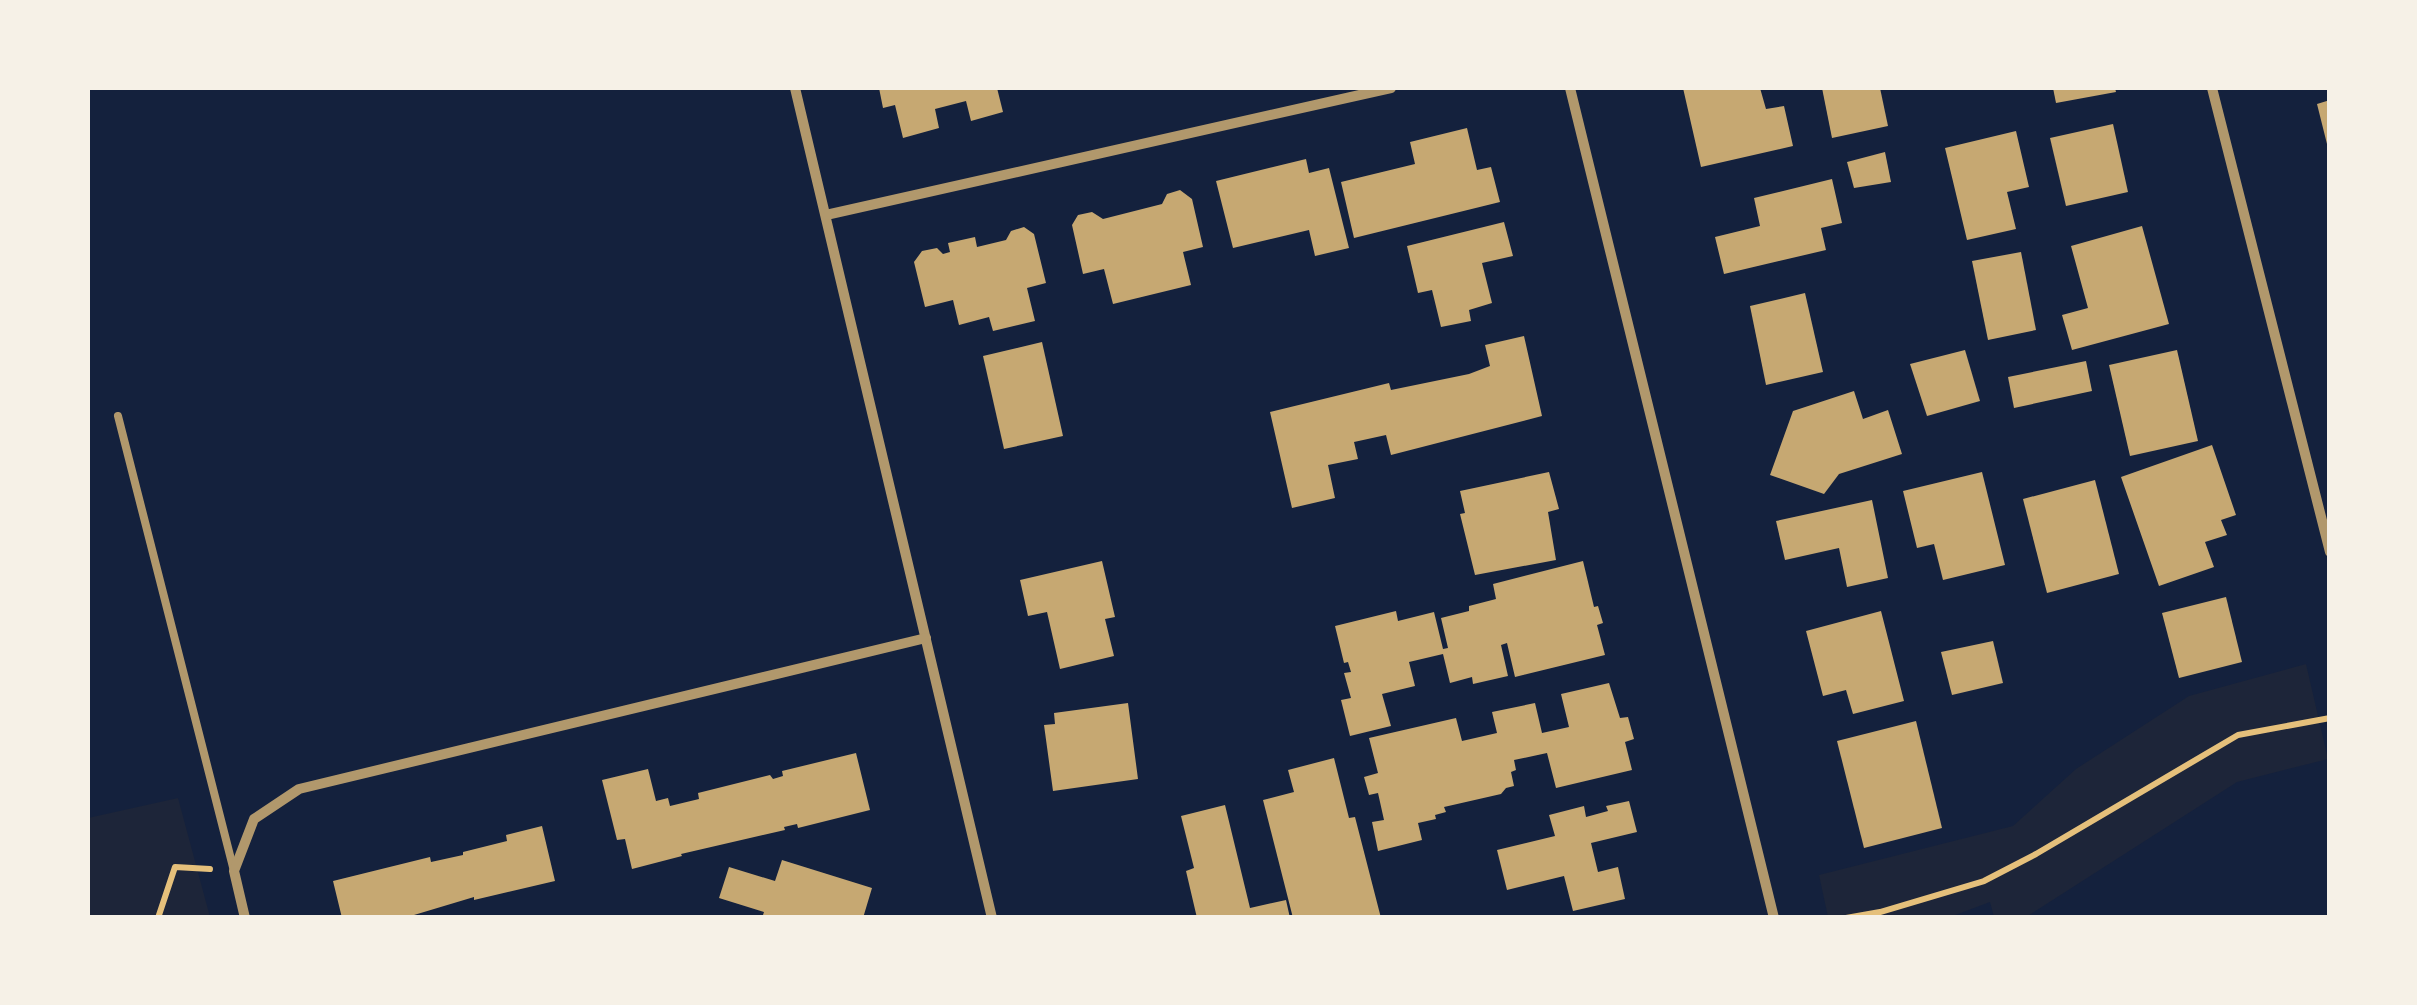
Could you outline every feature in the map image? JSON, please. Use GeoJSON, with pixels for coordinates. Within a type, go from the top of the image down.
{"type":"FeatureCollection","features":[{"type":"Feature","properties":{"kind":"street"},"geometry":{"type":"LineString","coordinates":[[795,88],[992,918]]}},
{"type":"Feature","properties":{"kind":"street"},"geometry":{"type":"LineString","coordinates":[[826,215],[1391,88]]}},
{"type":"Feature","properties":{"kind":"street"},"geometry":{"type":"LineString","coordinates":[[1570,88],[1774,918]]}},
{"type":"Feature","properties":{"kind":"street"},"geometry":{"type":"LineString","coordinates":[[2212,88],[2330,552]]}},
{"type":"Feature","properties":{"kind":"street"},"geometry":{"type":"LineString","coordinates":[[245,918],[234,871],[254,819],[299,789],[926,638]]}},
{"type":"Feature","properties":{"kind":"lane"},"geometry":{"type":"LineString","coordinates":[[118,416],[234,871]]}},
{"type":"Feature","properties":{"kind":"path"},"geometry":{"type":"LineString","coordinates":[[1846,918],[1880,912],[1984,881],[2238,735],[2330,718]]}},
{"type":"Feature","properties":{"kind":"path"},"geometry":{"type":"LineString","coordinates":[[158,918],[175,866],[234,871]]}},
{"type":"Feature","properties":{"kind":"shaded area"},"geometry":{"type":"Polygon","coordinates":[[[2306,664],[2328,759],[2237,782],[2026,917],[1994,917],[1990,902],[1950,917],[1828,917],[1819,875],[2013,826],[2076,769],[2189,696],[2306,664]]]}},
{"type":"Feature","properties":{"kind":"shaded area"},"geometry":{"type":"Polygon","coordinates":[[[178,798],[210,917],[88,917],[88,818],[178,798]]]}},
{"type":"Feature","properties":{"kind":"building"},"geometry":{"type":"Polygon","coordinates":[[[879,88],[997,88],[1003,112],[971,121],[966,101],[935,109],[939,128],[903,138],[895,105],[883,108],[879,88]]]}},
{"type":"Feature","properties":{"kind":"building"},"geometry":{"type":"Polygon","coordinates":[[[1683,88],[1760,88],[1766,109],[1784,106],[1793,146],[1701,167],[1683,88]]]}},
{"type":"Feature","properties":{"kind":"building"},"geometry":{"type":"Polygon","coordinates":[[[1822,88],[1880,88],[1888,126],[1832,138],[1822,88]]]}},
{"type":"Feature","properties":{"kind":"building"},"geometry":{"type":"Polygon","coordinates":[[[2053,88],[2115,88],[2116,92],[2056,103],[2053,88]]]}},
{"type":"Feature","properties":{"kind":"building"},"geometry":{"type":"Polygon","coordinates":[[[2330,100],[2330,148],[2328,148],[2317,104],[2330,100]]]}},
{"type":"Feature","properties":{"kind":"building"},"geometry":{"type":"Polygon","coordinates":[[[2113,124],[2128,192],[2066,206],[2050,138],[2113,124]]]}},
{"type":"Feature","properties":{"kind":"building"},"geometry":{"type":"Polygon","coordinates":[[[1467,128],[1477,170],[1491,167],[1500,202],[1354,238],[1341,182],[1415,164],[1410,142],[1467,128]]]}},
{"type":"Feature","properties":{"kind":"building"},"geometry":{"type":"Polygon","coordinates":[[[2016,131],[2029,187],[2007,192],[2016,229],[1967,240],[1945,148],[2016,131]]]}},
{"type":"Feature","properties":{"kind":"building"},"geometry":{"type":"Polygon","coordinates":[[[1885,152],[1891,182],[1854,188],[1847,162],[1885,152]]]}},
{"type":"Feature","properties":{"kind":"building"},"geometry":{"type":"Polygon","coordinates":[[[1306,159],[1309,173],[1329,168],[1349,248],[1315,256],[1309,230],[1233,248],[1216,181],[1306,159]]]}},
{"type":"Feature","properties":{"kind":"building"},"geometry":{"type":"Polygon","coordinates":[[[1832,179],[1842,223],[1821,228],[1826,250],[1724,274],[1715,237],[1760,226],[1754,198],[1832,179]]]}},
{"type":"Feature","properties":{"kind":"building"},"geometry":{"type":"Polygon","coordinates":[[[1180,190],[1192,199],[1203,247],[1183,252],[1191,285],[1113,304],[1104,269],[1083,274],[1072,225],[1078,215],[1092,212],[1103,219],[1162,204],[1167,194],[1180,190]]]}},
{"type":"Feature","properties":{"kind":"building"},"geometry":{"type":"Polygon","coordinates":[[[1504,222],[1513,256],[1482,263],[1492,303],[1469,310],[1471,321],[1441,327],[1432,290],[1418,293],[1407,246],[1504,222]]]}},
{"type":"Feature","properties":{"kind":"building"},"geometry":{"type":"Polygon","coordinates":[[[2142,226],[2169,324],[2072,350],[2062,315],[2088,308],[2071,246],[2142,226]]]}},
{"type":"Feature","properties":{"kind":"building"},"geometry":{"type":"Polygon","coordinates":[[[1024,227],[1034,234],[1046,283],[1027,288],[1035,321],[993,331],[989,317],[959,325],[953,300],[925,307],[914,262],[922,251],[937,248],[943,254],[950,252],[948,243],[975,237],[977,247],[1006,240],[1011,231],[1024,227]]]}},
{"type":"Feature","properties":{"kind":"building"},"geometry":{"type":"Polygon","coordinates":[[[2021,252],[2036,330],[1988,340],[1972,261],[2021,252]]]}},
{"type":"Feature","properties":{"kind":"building"},"geometry":{"type":"Polygon","coordinates":[[[1805,293],[1823,372],[1766,385],[1750,306],[1805,293]]]}},
{"type":"Feature","properties":{"kind":"building"},"geometry":{"type":"Polygon","coordinates":[[[1524,336],[1542,416],[1391,455],[1386,435],[1354,442],[1358,459],[1328,465],[1335,498],[1292,508],[1270,412],[1389,383],[1391,390],[1469,374],[1490,366],[1485,345],[1524,336]]]}},
{"type":"Feature","properties":{"kind":"building"},"geometry":{"type":"Polygon","coordinates":[[[1042,342],[1063,436],[1004,449],[983,356],[1042,342]]]}},
{"type":"Feature","properties":{"kind":"building"},"geometry":{"type":"Polygon","coordinates":[[[1965,350],[1980,401],[1927,416],[1910,364],[1965,350]]]}},
{"type":"Feature","properties":{"kind":"building"},"geometry":{"type":"Polygon","coordinates":[[[2177,350],[2198,441],[2130,456],[2109,365],[2177,350]]]}},
{"type":"Feature","properties":{"kind":"building"},"geometry":{"type":"Polygon","coordinates":[[[2086,361],[2092,391],[2014,408],[2008,377],[2086,361]]]}},
{"type":"Feature","properties":{"kind":"building"},"geometry":{"type":"Polygon","coordinates":[[[1854,391],[1863,419],[1888,410],[1902,454],[1839,474],[1824,494],[1770,475],[1793,411],[1854,391]]]}},
{"type":"Feature","properties":{"kind":"building"},"geometry":{"type":"Polygon","coordinates":[[[2212,445],[2236,515],[2221,520],[2227,535],[2205,542],[2214,567],[2159,586],[2121,477],[2212,445]]]}},
{"type":"Feature","properties":{"kind":"building"},"geometry":{"type":"Polygon","coordinates":[[[1549,472],[1559,509],[1548,512],[1556,560],[1475,575],[1460,514],[1465,513],[1460,491],[1549,472]]]}},
{"type":"Feature","properties":{"kind":"building"},"geometry":{"type":"Polygon","coordinates":[[[1982,472],[2005,565],[1943,580],[1934,544],[1917,548],[1903,491],[1982,472]]]}},
{"type":"Feature","properties":{"kind":"building"},"geometry":{"type":"Polygon","coordinates":[[[2095,480],[2119,574],[2047,593],[2023,499],[2095,480]]]}},
{"type":"Feature","properties":{"kind":"building"},"geometry":{"type":"Polygon","coordinates":[[[1872,500],[1888,578],[1847,587],[1839,548],[1785,560],[1776,521],[1872,500]]]}},
{"type":"Feature","properties":{"kind":"building"},"geometry":{"type":"Polygon","coordinates":[[[1102,561],[1115,617],[1105,619],[1114,656],[1060,669],[1047,612],[1028,616],[1020,580],[1102,561]]]}},
{"type":"Feature","properties":{"kind":"building"},"geometry":{"type":"Polygon","coordinates":[[[1583,561],[1594,607],[1598,606],[1603,623],[1597,625],[1605,655],[1515,677],[1507,643],[1501,645],[1508,676],[1473,684],[1472,677],[1450,683],[1443,654],[1409,662],[1415,686],[1382,694],[1391,726],[1350,736],[1341,700],[1351,698],[1344,673],[1351,672],[1348,662],[1344,663],[1335,626],[1396,611],[1398,621],[1434,612],[1443,649],[1448,648],[1441,618],[1496,599],[1493,584],[1583,561]]]}},
{"type":"Feature","properties":{"kind":"building"},"geometry":{"type":"Polygon","coordinates":[[[2226,597],[2242,662],[2179,678],[2162,613],[2226,597]]]}},
{"type":"Feature","properties":{"kind":"building"},"geometry":{"type":"Polygon","coordinates":[[[1881,611],[1904,701],[1853,714],[1846,690],[1823,696],[1806,631],[1881,611]]]}},
{"type":"Feature","properties":{"kind":"building"},"geometry":{"type":"Polygon","coordinates":[[[1993,641],[2003,683],[1952,695],[1941,652],[1993,641]]]}},
{"type":"Feature","properties":{"kind":"building"},"geometry":{"type":"Polygon","coordinates":[[[1609,683],[1620,718],[1628,717],[1634,739],[1625,742],[1632,770],[1556,788],[1547,753],[1514,760],[1514,786],[1501,794],[1444,807],[1446,812],[1435,815],[1436,819],[1418,823],[1422,840],[1378,851],[1372,822],[1384,820],[1378,793],[1369,795],[1364,777],[1378,773],[1369,738],[1456,718],[1462,741],[1497,733],[1492,712],[1535,703],[1542,733],[1569,727],[1561,694],[1609,683]]]}},
{"type":"Feature","properties":{"kind":"building"},"geometry":{"type":"Polygon","coordinates":[[[1128,703],[1138,779],[1053,791],[1044,725],[1055,724],[1054,713],[1128,703]]]}},
{"type":"Feature","properties":{"kind":"building"},"geometry":{"type":"Polygon","coordinates":[[[1916,721],[1942,828],[1864,848],[1837,741],[1916,721]]]}},
{"type":"Feature","properties":{"kind":"building"},"geometry":{"type":"Polygon","coordinates":[[[856,753],[870,810],[798,828],[797,824],[784,827],[785,830],[632,869],[625,839],[617,840],[602,780],[648,769],[656,801],[668,798],[670,806],[699,799],[698,793],[770,775],[773,779],[783,776],[782,771],[856,753]]]}},
{"type":"Feature","properties":{"kind":"building"},"geometry":{"type":"Polygon","coordinates":[[[1334,758],[1349,818],[1355,817],[1381,918],[1293,918],[1263,800],[1294,792],[1288,770],[1334,758]]]}},
{"type":"Feature","properties":{"kind":"building"},"geometry":{"type":"Polygon","coordinates":[[[1629,801],[1637,832],[1591,843],[1598,872],[1618,867],[1625,899],[1573,911],[1564,876],[1507,890],[1497,850],[1555,836],[1549,815],[1584,806],[1586,817],[1608,811],[1606,806],[1629,801]]]}},
{"type":"Feature","properties":{"kind":"building"},"geometry":{"type":"Polygon","coordinates":[[[1225,805],[1250,908],[1286,900],[1290,918],[1197,918],[1186,871],[1194,868],[1181,816],[1225,805]]]}},
{"type":"Feature","properties":{"kind":"building"},"geometry":{"type":"Polygon","coordinates":[[[542,826],[555,881],[474,897],[404,918],[342,918],[333,881],[430,857],[431,862],[463,855],[507,841],[506,835],[542,826]]]}},
{"type":"Feature","properties":{"kind":"building"},"geometry":{"type":"Polygon","coordinates":[[[782,860],[872,888],[863,918],[762,918],[764,912],[719,898],[729,867],[775,881],[782,860]]]}}]}
